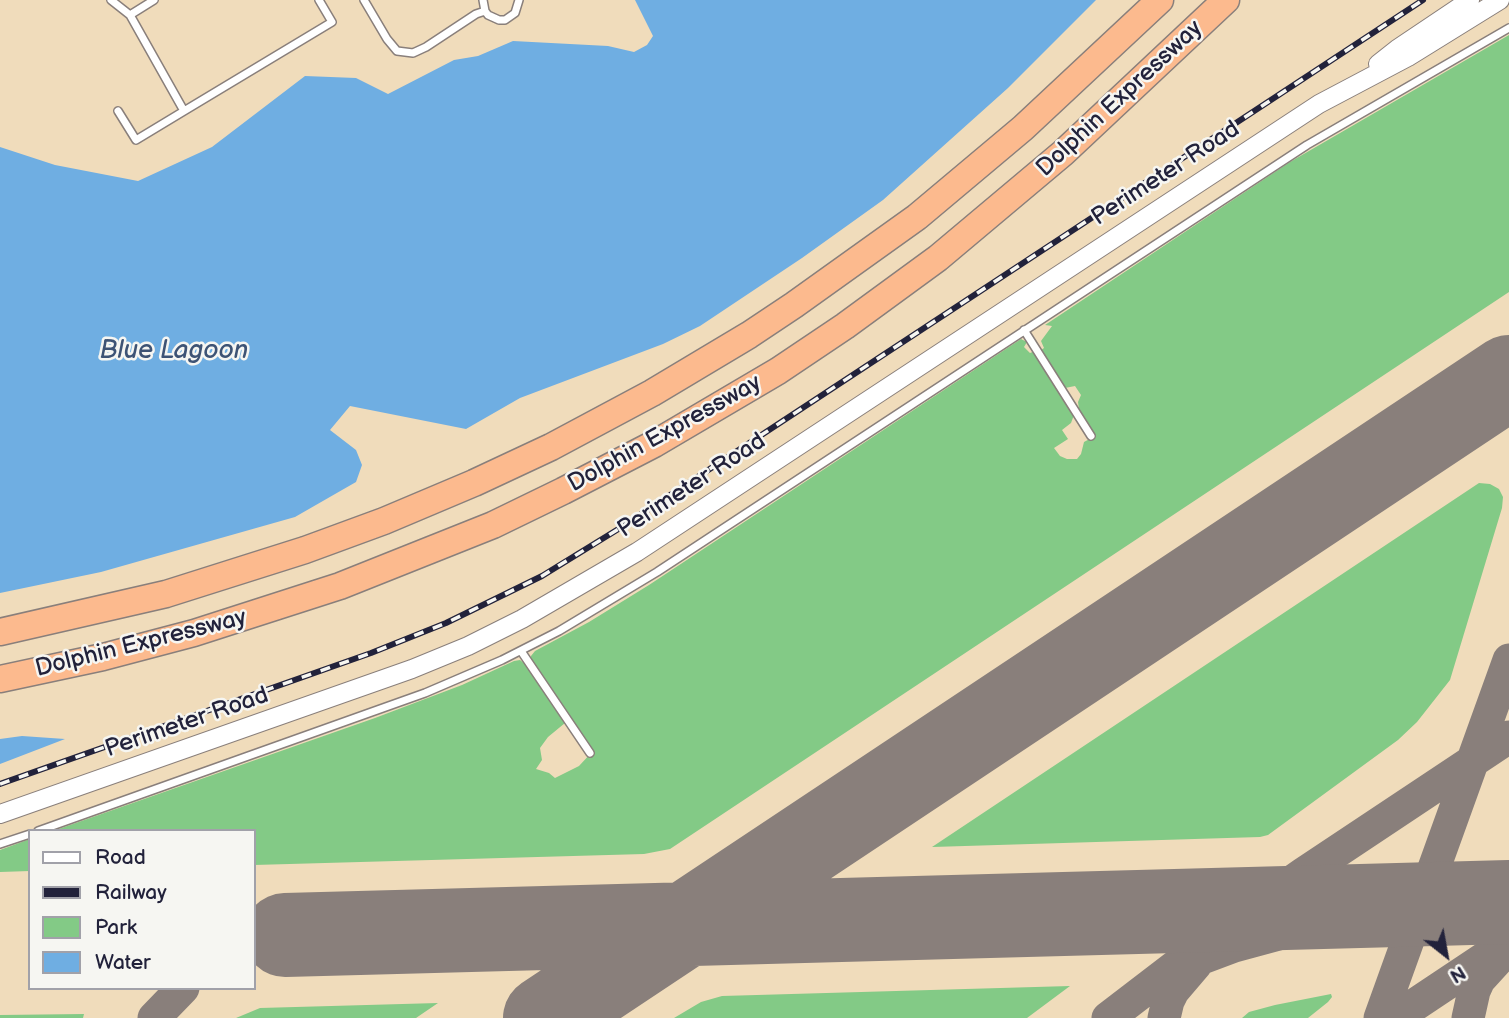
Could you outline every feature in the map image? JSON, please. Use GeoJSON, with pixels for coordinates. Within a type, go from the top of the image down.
{"type":"FeatureCollection","features":[{"type":"Feature","properties":{"kind":"highway","name":"Dolphin Expressway"},"geometry":{"type":"LineString","coordinates":[[0,632],[166,594],[305,550],[424,505],[551,447],[702,364],[837,276],[926,209],[1031,121],[1160,0]]}},
{"type":"Feature","properties":{"kind":"highway","name":"Dolphin Expressway"},"geometry":{"type":"LineString","coordinates":[[0,679],[103,657],[183,636],[340,586],[492,525],[654,444],[787,365],[938,258],[1035,178],[1218,8],[1232,0]]}},
{"type":"Feature","properties":{"kind":"highway"},"geometry":{"type":"LineString","coordinates":[[0,614],[166,594]]}},
{"type":"Feature","properties":{"kind":"street","name":"Perimeter Road"},"geometry":{"type":"LineString","coordinates":[[1354,84],[1397,49],[1470,0]]}},
{"type":"Feature","properties":{"kind":"street","name":"Perimeter Road"},"geometry":{"type":"LineString","coordinates":[[0,814],[412,668],[468,646],[522,619],[627,558],[1258,143],[1354,84],[1408,57],[1500,0]]}},
{"type":"Feature","properties":{"kind":"lane"},"geometry":{"type":"LineString","coordinates":[[111,0],[130,15],[184,111]]}},
{"type":"Feature","properties":{"kind":"lane"},"geometry":{"type":"LineString","coordinates":[[130,15],[154,0]]}},
{"type":"Feature","properties":{"kind":"lane"},"geometry":{"type":"LineString","coordinates":[[118,111],[136,140],[332,22],[319,0]]}},
{"type":"Feature","properties":{"kind":"lane"},"geometry":{"type":"LineString","coordinates":[[365,0],[397,51],[413,53],[485,10]]}},
{"type":"Feature","properties":{"kind":"lane"},"geometry":{"type":"LineString","coordinates":[[483,0],[485,10],[494,19],[505,20],[515,13],[519,0]]}},
{"type":"Feature","properties":{"kind":"lane"},"geometry":{"type":"LineString","coordinates":[[44,829],[425,694],[521,651],[607,603],[1307,145],[1509,28]]}},
{"type":"Feature","properties":{"kind":"lane"},"geometry":{"type":"LineString","coordinates":[[1024,330],[1091,436]]}},
{"type":"Feature","properties":{"kind":"lane"},"geometry":{"type":"LineString","coordinates":[[521,651],[590,753]]}},
{"type":"Feature","properties":{"kind":"lane"},"geometry":{"type":"LineString","coordinates":[[0,844],[28,835]]}},
{"type":"Feature","properties":{"kind":"green space"},"geometry":{"type":"Polygon","coordinates":[[[1509,35],[1509,292],[670,849],[644,854],[256,865],[256,829],[59,829],[375,718],[520,660],[565,723],[548,737],[540,748],[542,760],[536,769],[555,778],[579,766],[592,752],[531,663],[531,656],[535,651],[649,585],[1021,339],[1027,342],[1024,347],[1030,353],[1035,351],[1074,415],[1071,423],[1062,430],[1068,439],[1054,448],[1060,456],[1077,459],[1084,442],[1095,436],[1079,409],[1081,395],[1075,386],[1065,388],[1041,350],[1044,348],[1041,341],[1052,326],[1045,325],[1290,162],[1509,35]]]}},
{"type":"Feature","properties":{"kind":"green space"},"geometry":{"type":"Polygon","coordinates":[[[1479,483],[1490,484],[1499,489],[1503,497],[1502,508],[1450,680],[1417,722],[1398,740],[1268,835],[932,847],[1479,483]]]}},
{"type":"Feature","properties":{"kind":"green space"},"geometry":{"type":"Polygon","coordinates":[[[28,840],[28,871],[0,872],[0,850],[28,840]]]}},
{"type":"Feature","properties":{"kind":"green space"},"geometry":{"type":"Polygon","coordinates":[[[1070,986],[1027,1018],[674,1018],[701,1002],[722,996],[1070,986]]]}},
{"type":"Feature","properties":{"kind":"green space"},"geometry":{"type":"Polygon","coordinates":[[[1331,994],[1328,1002],[1308,1018],[1242,1018],[1249,1012],[1331,994]]]}},
{"type":"Feature","properties":{"kind":"green space"},"geometry":{"type":"Polygon","coordinates":[[[438,1003],[416,1018],[236,1018],[260,1008],[438,1003]]]}},
{"type":"Feature","properties":{"kind":"green space"},"geometry":{"type":"Polygon","coordinates":[[[84,1014],[83,1018],[0,1018],[0,1015],[84,1014]]]}},
{"type":"Feature","properties":{"kind":"water","name":"Blue Lagoon"},"geometry":{"type":"Polygon","coordinates":[[[635,0],[1096,0],[1008,88],[883,200],[700,326],[663,344],[520,398],[466,429],[350,406],[330,430],[356,450],[362,465],[356,482],[295,517],[101,572],[0,593],[0,147],[55,165],[138,181],[212,147],[305,76],[356,78],[388,94],[454,60],[478,56],[513,41],[608,46],[634,52],[647,45],[653,36],[635,0]]]}},
{"type":"Feature","properties":{"kind":"water"},"geometry":{"type":"Polygon","coordinates":[[[22,736],[65,739],[0,764],[0,739],[22,736]]]}},
{"type":"Feature","properties":{"kind":"taxiway"},"geometry":{"type":"LineString","coordinates":[[1380,1018],[1509,660]]}},
{"type":"Feature","properties":{"kind":"taxiway"},"geometry":{"type":"LineString","coordinates":[[1108,1018],[1215,936],[1303,874],[1509,737]]}},
{"type":"Feature","properties":{"kind":"taxiway"},"geometry":{"type":"LineString","coordinates":[[1202,958],[1282,933],[1422,905]]}},
{"type":"Feature","properties":{"kind":"taxiway"},"geometry":{"type":"LineString","coordinates":[[256,946],[306,934]]}},
{"type":"Feature","properties":{"kind":"taxiway"},"geometry":{"type":"LineString","coordinates":[[1395,1018],[1509,942]]}},
{"type":"Feature","properties":{"kind":"taxiway"},"geometry":{"type":"LineString","coordinates":[[1468,1018],[1479,980],[1499,958]]}},
{"type":"Feature","properties":{"kind":"taxiway"},"geometry":{"type":"LineString","coordinates":[[1164,1018],[1173,991],[1196,964]]}},
{"type":"Feature","properties":{"kind":"taxiway"},"geometry":{"type":"LineString","coordinates":[[154,1018],[181,990]]}},
{"type":"Feature","properties":{"kind":"runway"},"geometry":{"type":"LineString","coordinates":[[545,1018],[1509,377]]}},
{"type":"Feature","properties":{"kind":"runway"},"geometry":{"type":"LineString","coordinates":[[285,935],[1509,902]]}},
{"type":"Feature","properties":{"kind":"railway"},"geometry":{"type":"LineString","coordinates":[[0,784],[371,653],[446,623],[542,576],[620,528],[1423,0]]}}]}
